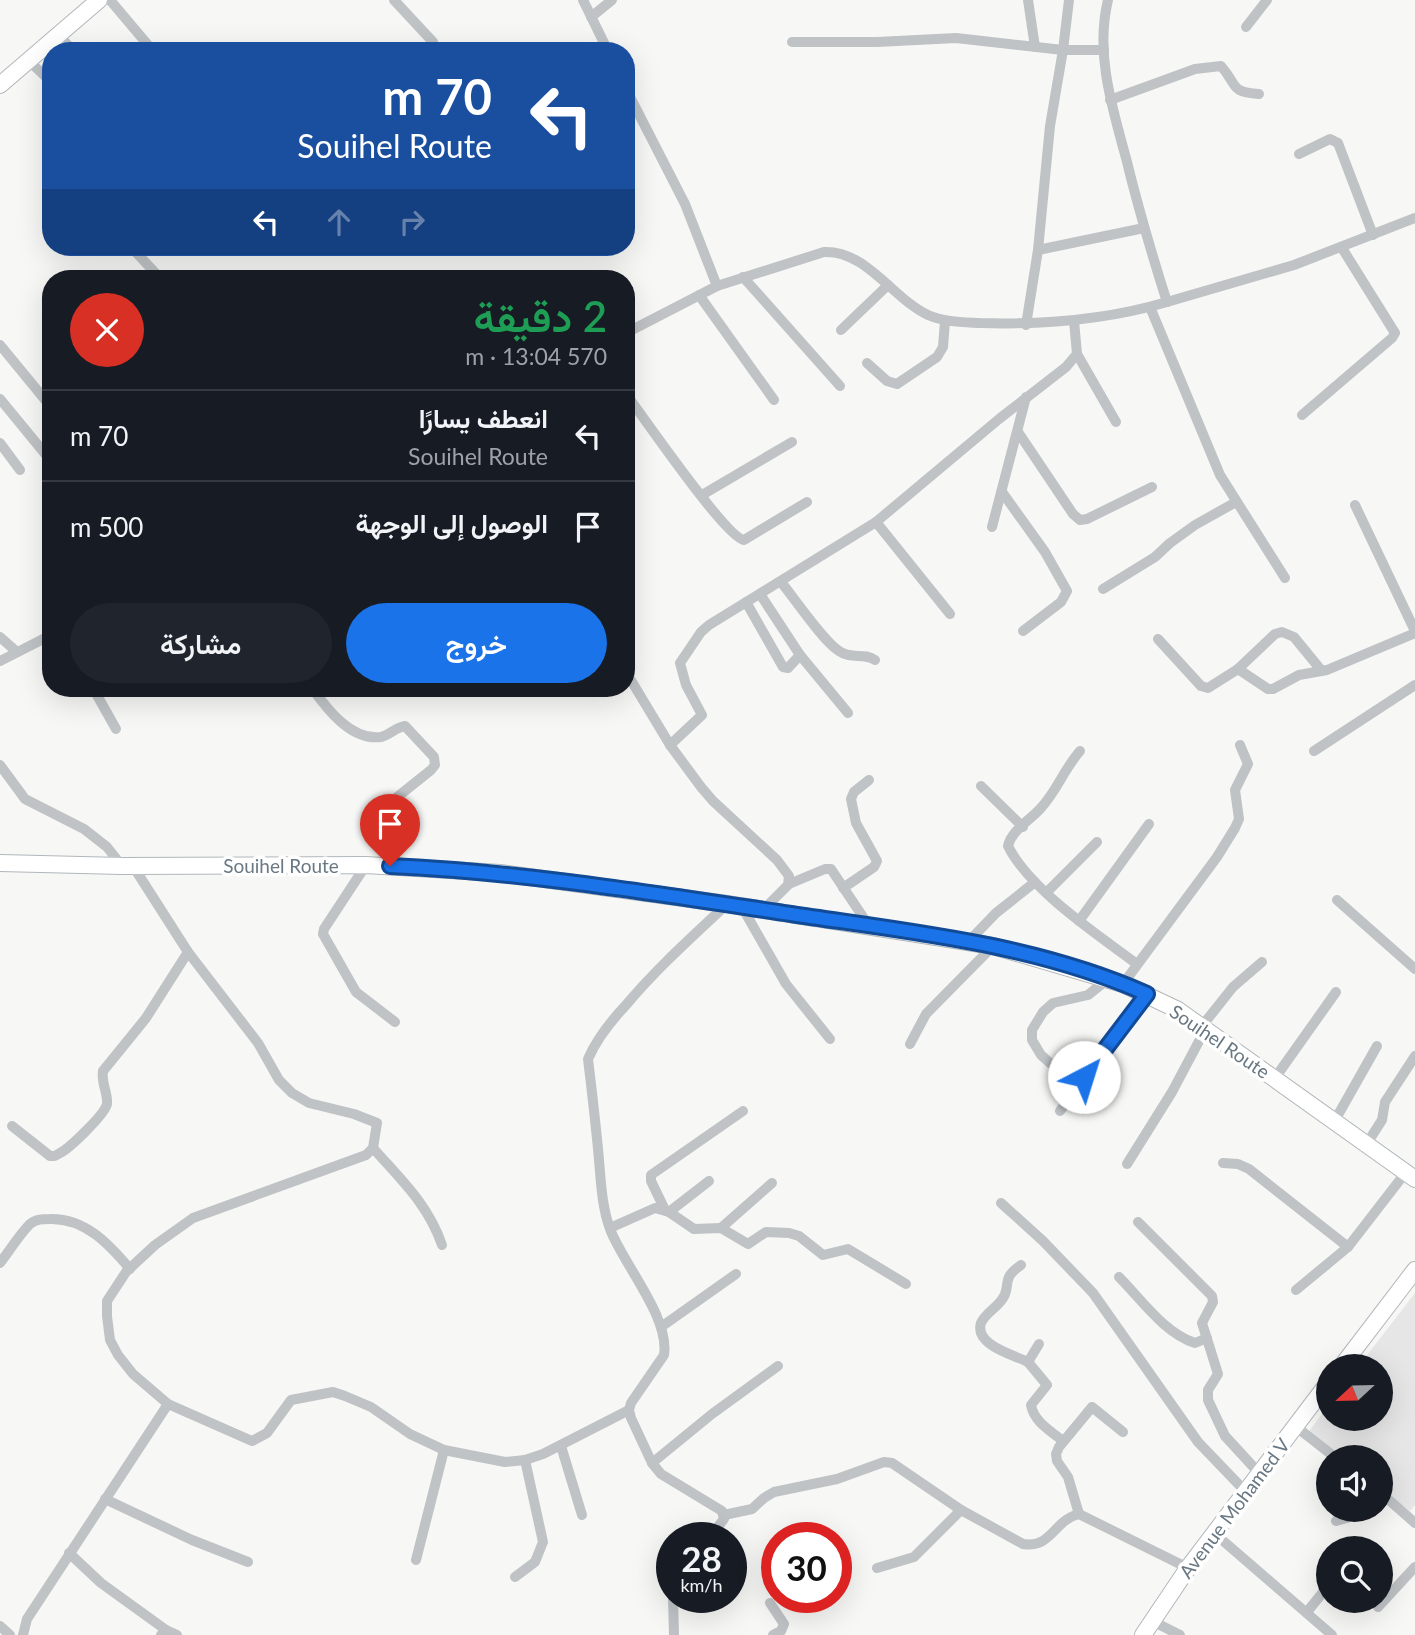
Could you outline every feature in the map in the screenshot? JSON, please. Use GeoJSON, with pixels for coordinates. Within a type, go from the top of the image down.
{"type":"FeatureCollection","features":[{"type":"Feature","properties":{"kind":"main road"},"geometry":{"type":"LineString","coordinates":[[50,42],[99,0]]}},
{"type":"Feature","properties":{"kind":"main road"},"geometry":{"type":"LineString","coordinates":[[0,85],[42,49]]}},
{"type":"Feature","properties":{"kind":"main road","name":"Souihel Route"},"geometry":{"type":"LineString","coordinates":[[0,863],[127,866],[366,865],[500,873],[993,946],[1115,981],[1178,1010],[1410,1176]]}},
{"type":"Feature","properties":{"kind":"main road"},"geometry":{"type":"LineString","coordinates":[[1351,1354],[1415,1270]]}},
{"type":"Feature","properties":{"kind":"main road","name":"Avenue Mohamed V"},"geometry":{"type":"LineString","coordinates":[[1143,1635],[1188,1568],[1316,1399]]}},
{"type":"Feature","properties":{"kind":"street"},"geometry":{"type":"LineString","coordinates":[[110,0],[145,42]]}},
{"type":"Feature","properties":{"kind":"street"},"geometry":{"type":"LineString","coordinates":[[394,0],[433,42]]}},
{"type":"Feature","properties":{"kind":"street"},"geometry":{"type":"LineString","coordinates":[[583,0],[604,42]]}},
{"type":"Feature","properties":{"kind":"street"},"geometry":{"type":"LineString","coordinates":[[591,17],[612,0]]}},
{"type":"Feature","properties":{"kind":"street"},"geometry":{"type":"LineString","coordinates":[[1028,0],[1035,47]]}},
{"type":"Feature","properties":{"kind":"street"},"geometry":{"type":"LineString","coordinates":[[1026,325],[1038,250],[1050,126],[1069,0]]}},
{"type":"Feature","properties":{"kind":"street"},"geometry":{"type":"LineString","coordinates":[[1108,0],[1102,32],[1110,100],[1167,302]]}},
{"type":"Feature","properties":{"kind":"street"},"geometry":{"type":"LineString","coordinates":[[1246,27],[1267,0]]}},
{"type":"Feature","properties":{"kind":"street"},"geometry":{"type":"LineString","coordinates":[[59,34],[66,42]]}},
{"type":"Feature","properties":{"kind":"street"},"geometry":{"type":"LineString","coordinates":[[792,42],[956,38],[1063,50],[1104,50]]}},
{"type":"Feature","properties":{"kind":"street"},"geometry":{"type":"LineString","coordinates":[[29,61],[42,73]]}},
{"type":"Feature","properties":{"kind":"street"},"geometry":{"type":"LineString","coordinates":[[1110,100],[1195,69],[1221,66],[1237,90],[1259,94]]}},
{"type":"Feature","properties":{"kind":"street"},"geometry":{"type":"LineString","coordinates":[[635,107],[685,204],[717,286]]}},
{"type":"Feature","properties":{"kind":"street"},"geometry":{"type":"LineString","coordinates":[[1299,155],[1329,139],[1338,143],[1373,235]]}},
{"type":"Feature","properties":{"kind":"street"},"geometry":{"type":"LineString","coordinates":[[635,328],[717,286],[809,255],[832,251],[856,260],[922,312],[945,321],[1026,325],[1074,321],[1150,307],[1294,265],[1415,218]]}},
{"type":"Feature","properties":{"kind":"street"},"geometry":{"type":"LineString","coordinates":[[1038,250],[1144,228]]}},
{"type":"Feature","properties":{"kind":"street"},"geometry":{"type":"LineString","coordinates":[[1301,415],[1395,333],[1342,248]]}},
{"type":"Feature","properties":{"kind":"street"},"geometry":{"type":"LineString","coordinates":[[139,256],[153,270]]}},
{"type":"Feature","properties":{"kind":"street"},"geometry":{"type":"LineString","coordinates":[[743,277],[840,386]]}},
{"type":"Feature","properties":{"kind":"street"},"geometry":{"type":"LineString","coordinates":[[842,330],[888,285]]}},
{"type":"Feature","properties":{"kind":"street"},"geometry":{"type":"LineString","coordinates":[[699,295],[774,400]]}},
{"type":"Feature","properties":{"kind":"street"},"geometry":{"type":"LineString","coordinates":[[1150,307],[1211,456],[1236,502],[1285,578]]}},
{"type":"Feature","properties":{"kind":"street"},"geometry":{"type":"LineString","coordinates":[[867,363],[887,381],[897,384],[937,357],[943,347],[945,321]]}},
{"type":"Feature","properties":{"kind":"street"},"geometry":{"type":"LineString","coordinates":[[1074,321],[1077,354],[1116,422]]}},
{"type":"Feature","properties":{"kind":"street"},"geometry":{"type":"LineString","coordinates":[[0,345],[42,396]]}},
{"type":"Feature","properties":{"kind":"street"},"geometry":{"type":"LineString","coordinates":[[670,745],[702,715],[686,685],[680,663],[701,632],[876,522],[1066,367],[1077,354]]}},
{"type":"Feature","properties":{"kind":"street"},"geometry":{"type":"LineString","coordinates":[[0,399],[42,450]]}},
{"type":"Feature","properties":{"kind":"street"},"geometry":{"type":"LineString","coordinates":[[992,527],[1018,432],[1022,401]]}},
{"type":"Feature","properties":{"kind":"street"},"geometry":{"type":"LineString","coordinates":[[635,406],[702,495],[741,540],[807,502]]}},
{"type":"Feature","properties":{"kind":"street"},"geometry":{"type":"LineString","coordinates":[[1018,432],[1073,514],[1080,520],[1152,487]]}},
{"type":"Feature","properties":{"kind":"street"},"geometry":{"type":"LineString","coordinates":[[702,495],[792,442]]}},
{"type":"Feature","properties":{"kind":"street"},"geometry":{"type":"LineString","coordinates":[[0,443],[20,470]]}},
{"type":"Feature","properties":{"kind":"street"},"geometry":{"type":"LineString","coordinates":[[1002,492],[1045,552],[1067,591],[1061,602],[1023,631]]}},
{"type":"Feature","properties":{"kind":"street"},"geometry":{"type":"LineString","coordinates":[[1103,589],[1155,557],[1170,542],[1195,525],[1236,502]]}},
{"type":"Feature","properties":{"kind":"street"},"geometry":{"type":"LineString","coordinates":[[1238,669],[1268,689],[1273,689],[1299,675],[1321,670],[1415,632],[1355,505]]}},
{"type":"Feature","properties":{"kind":"street"},"geometry":{"type":"LineString","coordinates":[[876,522],[950,614]]}},
{"type":"Feature","properties":{"kind":"street"},"geometry":{"type":"LineString","coordinates":[[781,582],[834,648],[850,657],[869,656],[875,660]]}},
{"type":"Feature","properties":{"kind":"street"},"geometry":{"type":"LineString","coordinates":[[760,594],[800,655],[848,713]]}},
{"type":"Feature","properties":{"kind":"street"},"geometry":{"type":"LineString","coordinates":[[746,602],[783,667],[788,668],[800,655]]}},
{"type":"Feature","properties":{"kind":"street"},"geometry":{"type":"LineString","coordinates":[[1158,639],[1205,688],[1238,669],[1275,634],[1282,632],[1294,638],[1321,670]]}},
{"type":"Feature","properties":{"kind":"street"},"geometry":{"type":"LineString","coordinates":[[0,637],[17,652]]}},
{"type":"Feature","properties":{"kind":"street"},"geometry":{"type":"LineString","coordinates":[[0,662],[42,640]]}},
{"type":"Feature","properties":{"kind":"street"},"geometry":{"type":"LineString","coordinates":[[1314,751],[1415,685]]}},
{"type":"Feature","properties":{"kind":"street"},"geometry":{"type":"LineString","coordinates":[[635,687],[670,745],[713,801],[777,860],[789,876],[789,884]]}},
{"type":"Feature","properties":{"kind":"street"},"geometry":{"type":"LineString","coordinates":[[98,697],[116,729]]}},
{"type":"Feature","properties":{"kind":"street"},"geometry":{"type":"LineString","coordinates":[[320,697],[354,731],[371,737],[382,737],[405,726],[434,757],[435,765],[385,808],[383,814],[390,866]]}},
{"type":"Feature","properties":{"kind":"street"},"geometry":{"type":"LineString","coordinates":[[1050,1063],[1041,1055],[1032,1040],[1032,1030],[1043,1012],[1053,1003],[1088,995],[1115,981],[1137,964],[1217,858],[1235,828],[1239,820],[1235,790],[1248,765],[1240,746]]}},
{"type":"Feature","properties":{"kind":"street"},"geometry":{"type":"LineString","coordinates":[[1080,751],[1067,767],[1046,803],[1011,838],[1008,846],[1035,882],[1079,921],[1137,964]]}},
{"type":"Feature","properties":{"kind":"street"},"geometry":{"type":"LineString","coordinates":[[0,765],[25,799],[84,829],[127,866],[188,952],[258,1043],[279,1080],[292,1093],[309,1102],[354,1114],[377,1124],[373,1148],[366,1155],[193,1218],[163,1239],[130,1269],[107,1301],[110,1340],[133,1374],[168,1404],[252,1441],[267,1433],[291,1400],[333,1392],[370,1407],[410,1434],[444,1450],[505,1462],[525,1460],[561,1446],[629,1410],[635,1395],[664,1355],[665,1346],[661,1327],[610,1228],[604,1207],[588,1059],[594,1046],[649,977],[735,906],[786,984],[830,1039]]}},
{"type":"Feature","properties":{"kind":"street"},"geometry":{"type":"LineString","coordinates":[[843,888],[874,867],[877,861],[856,823],[851,799],[854,792],[869,780]]}},
{"type":"Feature","properties":{"kind":"street"},"geometry":{"type":"LineString","coordinates":[[981,786],[1023,827]]}},
{"type":"Feature","properties":{"kind":"street"},"geometry":{"type":"LineString","coordinates":[[1079,921],[1149,824]]}},
{"type":"Feature","properties":{"kind":"street"},"geometry":{"type":"LineString","coordinates":[[1046,892],[1097,842]]}},
{"type":"Feature","properties":{"kind":"street"},"geometry":{"type":"LineString","coordinates":[[366,865],[323,934],[356,992],[395,1023]]}},
{"type":"Feature","properties":{"kind":"street"},"geometry":{"type":"LineString","coordinates":[[763,910],[789,884],[828,868],[869,926]]}},
{"type":"Feature","properties":{"kind":"street"},"geometry":{"type":"LineString","coordinates":[[969,941],[996,913],[1035,882]]}},
{"type":"Feature","properties":{"kind":"street"},"geometry":{"type":"LineString","coordinates":[[1337,900],[1415,969]]}},
{"type":"Feature","properties":{"kind":"street"},"geometry":{"type":"LineString","coordinates":[[910,1044],[926,1014],[993,946]]}},
{"type":"Feature","properties":{"kind":"street"},"geometry":{"type":"LineString","coordinates":[[12,1126],[50,1156],[64,1152],[104,1112],[107,1106],[103,1071],[146,1018],[188,952]]}},
{"type":"Feature","properties":{"kind":"street"},"geometry":{"type":"LineString","coordinates":[[1127,1164],[1172,1092],[1204,1027],[1233,987],[1262,961]]}},
{"type":"Feature","properties":{"kind":"street"},"geometry":{"type":"LineString","coordinates":[[1275,1078],[1336,992]]}},
{"type":"Feature","properties":{"kind":"street"},"geometry":{"type":"LineString","coordinates":[[1060,1111],[1147,994]]}},
{"type":"Feature","properties":{"kind":"street"},"geometry":{"type":"LineString","coordinates":[[1334,1122],[1377,1046]]}},
{"type":"Feature","properties":{"kind":"street"},"geometry":{"type":"LineString","coordinates":[[1366,1145],[1382,1119],[1385,1102],[1415,1056]]}},
{"type":"Feature","properties":{"kind":"street"},"geometry":{"type":"LineString","coordinates":[[667,1211],[651,1181],[651,1175],[743,1111]]}},
{"type":"Feature","properties":{"kind":"street"},"geometry":{"type":"LineString","coordinates":[[373,1148],[418,1196],[436,1227],[442,1245]]}},
{"type":"Feature","properties":{"kind":"street"},"geometry":{"type":"LineString","coordinates":[[1223,1163],[1238,1164],[1249,1169],[1348,1247]]}},
{"type":"Feature","properties":{"kind":"street"},"geometry":{"type":"LineString","coordinates":[[1296,1290],[1348,1247],[1410,1176]]}},
{"type":"Feature","properties":{"kind":"street"},"geometry":{"type":"LineString","coordinates":[[667,1211],[709,1181]]}},
{"type":"Feature","properties":{"kind":"street"},"geometry":{"type":"LineString","coordinates":[[721,1228],[772,1183]]}},
{"type":"Feature","properties":{"kind":"street"},"geometry":{"type":"LineString","coordinates":[[1001,1203],[1093,1293],[1198,1443],[1245,1491]]}},
{"type":"Feature","properties":{"kind":"street"},"geometry":{"type":"LineString","coordinates":[[610,1228],[649,1209],[667,1211],[694,1229],[721,1228],[748,1244],[766,1232],[789,1233],[799,1236],[820,1254],[848,1249],[906,1284]]}},
{"type":"Feature","properties":{"kind":"street"},"geometry":{"type":"LineString","coordinates":[[0,1263],[30,1223],[41,1219],[60,1219],[72,1221],[103,1239],[130,1269]]}},
{"type":"Feature","properties":{"kind":"street"},"geometry":{"type":"LineString","coordinates":[[1138,1222],[1212,1296],[1213,1302],[1202,1323],[1218,1374],[1208,1390],[1208,1400],[1225,1436],[1259,1473]]}},
{"type":"Feature","properties":{"kind":"street"},"geometry":{"type":"LineString","coordinates":[[1021,1265],[1010,1275],[1006,1294],[981,1325],[981,1333],[992,1346],[1028,1362],[1047,1385],[1031,1405],[1032,1410],[1041,1423],[1063,1441]]}},
{"type":"Feature","properties":{"kind":"street"},"geometry":{"type":"LineString","coordinates":[[661,1327],[736,1274]]}},
{"type":"Feature","properties":{"kind":"street"},"geometry":{"type":"LineString","coordinates":[[1119,1276],[1161,1320],[1182,1337],[1195,1343],[1207,1338]]}},
{"type":"Feature","properties":{"kind":"street"},"geometry":{"type":"LineString","coordinates":[[1028,1362],[1039,1344]]}},
{"type":"Feature","properties":{"kind":"street"},"geometry":{"type":"LineString","coordinates":[[652,1464],[712,1414],[778,1366]]}},
{"type":"Feature","properties":{"kind":"street"},"geometry":{"type":"LineString","coordinates":[[23,1635],[27,1619],[168,1404]]}},
{"type":"Feature","properties":{"kind":"street"},"geometry":{"type":"LineString","coordinates":[[1079,1514],[1068,1477],[1056,1454],[1063,1441],[1092,1407],[1123,1432]]}},
{"type":"Feature","properties":{"kind":"street"},"geometry":{"type":"LineString","coordinates":[[629,1410],[652,1464],[661,1474],[716,1506],[724,1514],[722,1522]]}},
{"type":"Feature","properties":{"kind":"street"},"geometry":{"type":"LineString","coordinates":[[1295,1426],[1319,1445]]}},
{"type":"Feature","properties":{"kind":"street"},"geometry":{"type":"LineString","coordinates":[[561,1446],[582,1514]]}},
{"type":"Feature","properties":{"kind":"street"},"geometry":{"type":"LineString","coordinates":[[416,1560],[444,1450]]}},
{"type":"Feature","properties":{"kind":"street"},"geometry":{"type":"LineString","coordinates":[[515,1577],[535,1562],[543,1542],[525,1460]]}},
{"type":"Feature","properties":{"kind":"street"},"geometry":{"type":"LineString","coordinates":[[724,1514],[752,1509],[774,1492],[837,1479],[867,1467],[892,1462],[961,1510],[1023,1544],[1033,1546],[1043,1543],[1065,1518],[1079,1514],[1188,1568]]}},
{"type":"Feature","properties":{"kind":"street"},"geometry":{"type":"LineString","coordinates":[[105,1499],[192,1540],[248,1562]]}},
{"type":"Feature","properties":{"kind":"street"},"geometry":{"type":"LineString","coordinates":[[1393,1502],[1413,1516]]}},
{"type":"Feature","properties":{"kind":"street"},"geometry":{"type":"LineString","coordinates":[[877,1568],[914,1557],[961,1510]]}},
{"type":"Feature","properties":{"kind":"street"},"geometry":{"type":"LineString","coordinates":[[1214,1533],[1332,1635]]}},
{"type":"Feature","properties":{"kind":"street"},"geometry":{"type":"LineString","coordinates":[[69,1553],[101,1583],[168,1633]]}},
{"type":"Feature","properties":{"kind":"street"},"geometry":{"type":"LineString","coordinates":[[1393,1591],[1415,1567]]}},
{"type":"Feature","properties":{"kind":"street"},"geometry":{"type":"LineString","coordinates":[[1307,1612],[1316,1601]]}},
{"type":"Feature","properties":{"kind":"street"},"geometry":{"type":"LineString","coordinates":[[673,1613],[674,1635]]}},
{"type":"Feature","properties":{"kind":"street"},"geometry":{"type":"LineString","coordinates":[[773,1635],[781,1630],[784,1624],[777,1613]]}},
{"type":"Feature","properties":{"kind":"street"},"geometry":{"type":"LineString","coordinates":[[1152,1621],[1180,1635]]}},
{"type":"Feature","properties":{"kind":"street"},"geometry":{"type":"LineString","coordinates":[[0,1626],[10,1635]]}},
{"type":"Feature","properties":{"kind":"shaded area"},"geometry":{"type":"Polygon","coordinates":[[[1415,1293],[1415,1505],[1410,1511],[1393,1498],[1393,1445],[1322,1445],[1307,1434],[1316,1422],[1316,1432],[1393,1432],[1393,1354],[1368,1354],[1415,1293]]]}},
{"type":"Feature","properties":{"kind":"route"},"geometry":{"type":"LineString","coordinates":[[390,866],[500,873],[969,941],[1056,962],[1147,994],[1115,1040],[1084,1077]]}}]}
